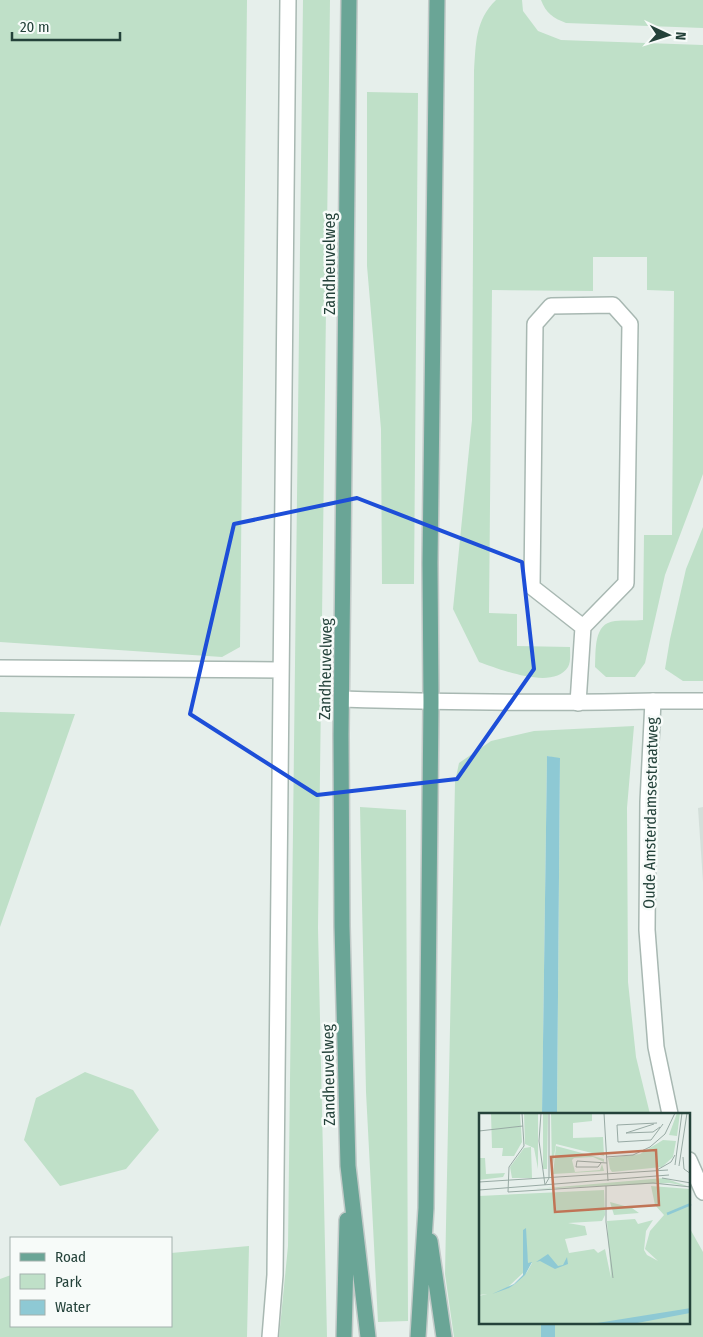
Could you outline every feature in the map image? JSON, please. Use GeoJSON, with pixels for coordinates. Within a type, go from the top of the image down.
{"type":"FeatureCollection","features":[{"type":"Feature","properties":{"kind":"main road","name":"Zandheuvelweg"},"geometry":{"type":"LineString","coordinates":[[349,0],[341,887],[348,1166],[368,1337]]}},
{"type":"Feature","properties":{"kind":"main road"},"geometry":{"type":"LineString","coordinates":[[418,1337],[426,1208],[431,702],[430,564],[437,0]]}},
{"type":"Feature","properties":{"kind":"main road"},"geometry":{"type":"LineString","coordinates":[[344,1337],[348,1166]]}},
{"type":"Feature","properties":{"kind":"main road"},"geometry":{"type":"LineString","coordinates":[[426,1208],[444,1337]]}},
{"type":"Feature","properties":{"kind":"street"},"geometry":{"type":"LineString","coordinates":[[270,1337],[275,1275],[288,0]]}},
{"type":"Feature","properties":{"kind":"street"},"geometry":{"type":"LineString","coordinates":[[578,703],[583,627],[626,583],[630,324],[613,305],[551,306],[535,324],[532,587],[583,627]]}},
{"type":"Feature","properties":{"kind":"street"},"geometry":{"type":"LineString","coordinates":[[0,668],[280,670]]}},
{"type":"Feature","properties":{"kind":"street","name":"Oude Amsterdamsestraatweg"},"geometry":{"type":"LineString","coordinates":[[342,700],[578,703],[653,701],[648,802],[647,930],[656,1047],[670,1113]]}},
{"type":"Feature","properties":{"kind":"street"},"geometry":{"type":"LineString","coordinates":[[653,701],[703,701]]}},
{"type":"Feature","properties":{"kind":"street"},"geometry":{"type":"LineString","coordinates":[[690,1162],[703,1192]]}},
{"type":"Feature","properties":{"kind":"highlighted area"},"geometry":{"type":"Polygon","coordinates":[[[357,498],[522,562],[534,669],[457,779],[317,795],[190,714],[234,524],[357,498]]]}},
{"type":"Feature","properties":{"kind":"shaded area"},"geometry":{"type":"Polygon","coordinates":[[[703,807],[703,882],[698,808],[703,807]]]}},
{"type":"Feature","properties":{"kind":"green space"},"geometry":{"type":"Polygon","coordinates":[[[0,0],[247,0],[240,647],[222,657],[0,642],[0,0]]]}},
{"type":"Feature","properties":{"kind":"green space"},"geometry":{"type":"Polygon","coordinates":[[[303,0],[330,0],[318,928],[327,1337],[279,1337],[288,1246],[303,0]]]}},
{"type":"Feature","properties":{"kind":"green space"},"geometry":{"type":"Polygon","coordinates":[[[496,0],[522,0],[523,11],[538,31],[561,40],[703,45],[703,474],[665,575],[645,663],[635,677],[606,677],[595,667],[597,639],[603,627],[615,621],[643,620],[644,535],[672,535],[674,291],[647,290],[647,257],[593,257],[593,291],[492,290],[489,613],[517,614],[517,646],[570,647],[568,667],[561,674],[539,678],[512,673],[479,662],[453,609],[472,420],[475,51],[480,24],[496,0]]]}},
{"type":"Feature","properties":{"kind":"green space"},"geometry":{"type":"Polygon","coordinates":[[[541,0],[703,0],[703,28],[566,23],[550,15],[541,0]]]}},
{"type":"Feature","properties":{"kind":"green space"},"geometry":{"type":"Polygon","coordinates":[[[367,92],[418,93],[414,584],[382,584],[381,429],[367,266],[367,92]]]}},
{"type":"Feature","properties":{"kind":"green space"},"geometry":{"type":"Polygon","coordinates":[[[703,527],[703,681],[683,681],[665,669],[686,569],[703,527]]]}},
{"type":"Feature","properties":{"kind":"green space"},"geometry":{"type":"Polygon","coordinates":[[[0,712],[75,714],[0,927],[0,712]]]}},
{"type":"Feature","properties":{"kind":"green space"},"geometry":{"type":"Polygon","coordinates":[[[634,726],[627,808],[628,982],[636,1057],[650,1113],[557,1113],[560,759],[547,756],[542,1113],[479,1113],[479,1324],[541,1324],[541,1337],[454,1337],[445,1274],[455,782],[459,763],[491,741],[534,731],[634,726]]]}},
{"type":"Feature","properties":{"kind":"green space"},"geometry":{"type":"Polygon","coordinates":[[[360,807],[406,810],[408,1321],[378,1322],[366,1092],[360,807]]]}},
{"type":"Feature","properties":{"kind":"green space"},"geometry":{"type":"Polygon","coordinates":[[[85,1072],[133,1090],[159,1130],[126,1169],[60,1186],[24,1140],[36,1098],[85,1072]]]}},
{"type":"Feature","properties":{"kind":"green space"},"geometry":{"type":"Polygon","coordinates":[[[690,1229],[703,1252],[703,1337],[555,1337],[555,1324],[690,1324],[690,1229]]]}},
{"type":"Feature","properties":{"kind":"green space"},"geometry":{"type":"Polygon","coordinates":[[[249,1246],[247,1337],[0,1337],[0,1279],[10,1275],[10,1327],[172,1327],[172,1253],[249,1246]]]}},
{"type":"Feature","properties":{"kind":"water"},"geometry":{"type":"Polygon","coordinates":[[[547,756],[560,758],[557,1113],[542,1113],[547,756]]]}},
{"type":"Feature","properties":{"kind":"water"},"geometry":{"type":"Polygon","coordinates":[[[541,1324],[555,1324],[555,1337],[541,1337],[541,1324]]]}}]}
